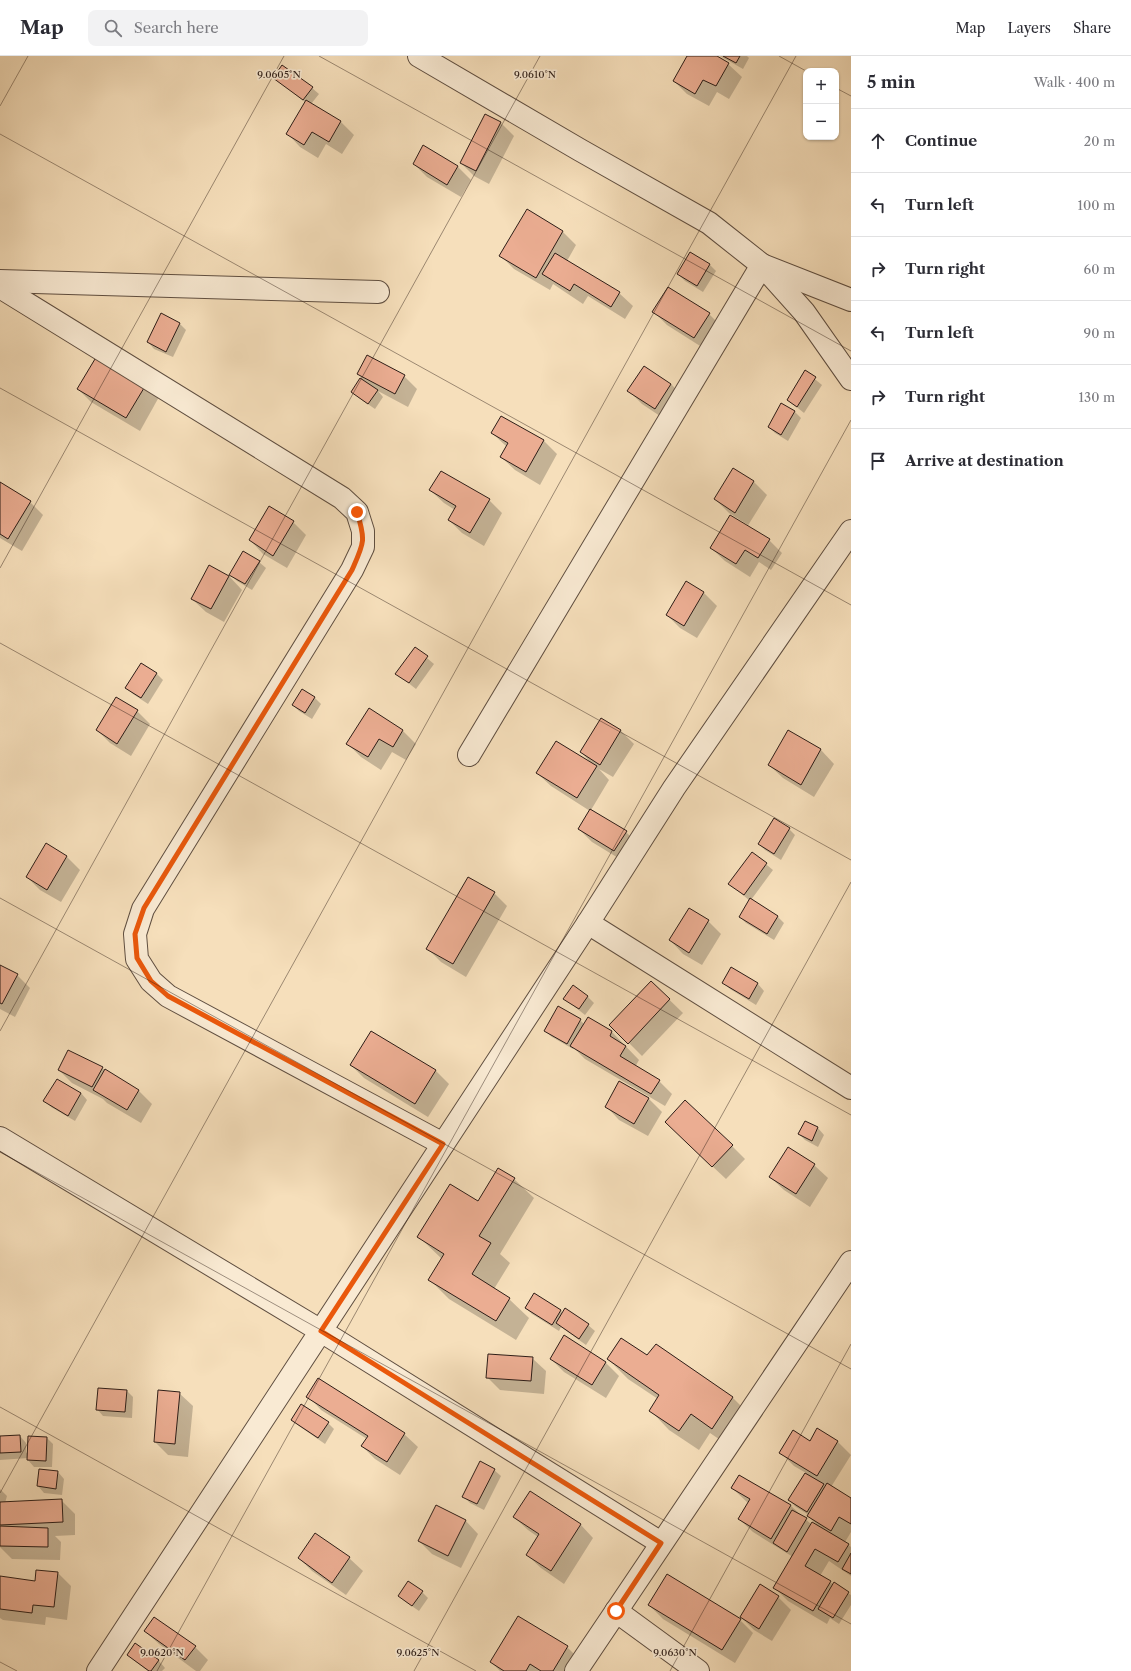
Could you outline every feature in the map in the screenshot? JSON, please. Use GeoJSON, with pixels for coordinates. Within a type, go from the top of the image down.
{"type":"FeatureCollection","features":[{"type":"Feature","properties":{"kind":"street"},"geometry":{"type":"LineString","coordinates":[[419,56],[580,150],[710,223],[762,266],[804,312],[851,379]]}},
{"type":"Feature","properties":{"kind":"street"},"geometry":{"type":"LineString","coordinates":[[762,266],[851,300]]}},
{"type":"Feature","properties":{"kind":"street"},"geometry":{"type":"LineString","coordinates":[[469,755],[762,266]]}},
{"type":"Feature","properties":{"kind":"street"},"geometry":{"type":"LineString","coordinates":[[0,281],[378,292]]}},
{"type":"Feature","properties":{"kind":"street"},"geometry":{"type":"LineString","coordinates":[[0,287],[342,498],[357,512],[363,531],[362,547],[352,570],[144,908],[135,934],[137,958],[151,981],[168,996],[443,1144]]}},
{"type":"Feature","properties":{"kind":"street"},"geometry":{"type":"LineString","coordinates":[[98,1671],[588,923],[674,788],[851,531]]}},
{"type":"Feature","properties":{"kind":"street"},"geometry":{"type":"LineString","coordinates":[[588,923],[851,1088]]}},
{"type":"Feature","properties":{"kind":"street"},"geometry":{"type":"LineString","coordinates":[[0,1138],[321,1331],[661,1543]]}},
{"type":"Feature","properties":{"kind":"street"},"geometry":{"type":"LineString","coordinates":[[576,1671],[851,1262]]}},
{"type":"Feature","properties":{"kind":"street"},"geometry":{"type":"LineString","coordinates":[[616,1611],[698,1671]]}},
{"type":"Feature","properties":{"kind":"building"},"geometry":{"type":"Polygon","coordinates":[[[687,56],[717,56],[729,63],[716,86],[703,80],[695,94],[673,81],[687,56]]]}},
{"type":"Feature","properties":{"kind":"building"},"geometry":{"type":"Polygon","coordinates":[[[723,56],[740,56],[736,63],[723,56]]]}},
{"type":"Feature","properties":{"kind":"building"},"geometry":{"type":"Polygon","coordinates":[[[282,65],[313,87],[303,100],[273,78],[282,65]]]}},
{"type":"Feature","properties":{"kind":"building"},"geometry":{"type":"Polygon","coordinates":[[[306,100],[341,121],[329,142],[312,132],[304,145],[286,134],[306,100]]]}},
{"type":"Feature","properties":{"kind":"building"},"geometry":{"type":"Polygon","coordinates":[[[485,114],[501,122],[476,171],[460,163],[485,114]]]}},
{"type":"Feature","properties":{"kind":"building"},"geometry":{"type":"Polygon","coordinates":[[[423,145],[458,166],[447,185],[413,164],[423,145]]]}},
{"type":"Feature","properties":{"kind":"building"},"geometry":{"type":"Polygon","coordinates":[[[527,209],[563,231],[536,278],[499,256],[527,209]]]}},
{"type":"Feature","properties":{"kind":"building"},"geometry":{"type":"Polygon","coordinates":[[[690,252],[710,264],[697,286],[677,274],[690,252]]]}},
{"type":"Feature","properties":{"kind":"building"},"geometry":{"type":"Polygon","coordinates":[[[555,253],[620,292],[611,307],[574,284],[570,291],[542,274],[555,253]]]}},
{"type":"Feature","properties":{"kind":"building"},"geometry":{"type":"Polygon","coordinates":[[[668,287],[710,313],[694,338],[652,312],[668,287]]]}},
{"type":"Feature","properties":{"kind":"building"},"geometry":{"type":"Polygon","coordinates":[[[161,313],[180,323],[166,352],[147,342],[161,313]]]}},
{"type":"Feature","properties":{"kind":"building"},"geometry":{"type":"Polygon","coordinates":[[[98,354],[147,383],[126,418],[77,389],[98,354]]]}},
{"type":"Feature","properties":{"kind":"building"},"geometry":{"type":"Polygon","coordinates":[[[367,355],[405,375],[395,394],[357,374],[367,355]]]}},
{"type":"Feature","properties":{"kind":"building"},"geometry":{"type":"Polygon","coordinates":[[[644,366],[671,384],[655,409],[627,391],[644,366]]]}},
{"type":"Feature","properties":{"kind":"building"},"geometry":{"type":"Polygon","coordinates":[[[805,370],[816,377],[797,407],[787,400],[805,370]]]}},
{"type":"Feature","properties":{"kind":"building"},"geometry":{"type":"Polygon","coordinates":[[[360,378],[378,390],[368,404],[351,392],[360,378]]]}},
{"type":"Feature","properties":{"kind":"building"},"geometry":{"type":"Polygon","coordinates":[[[781,403],[795,411],[781,435],[768,427],[781,403]]]}},
{"type":"Feature","properties":{"kind":"building"},"geometry":{"type":"Polygon","coordinates":[[[501,416],[544,440],[526,472],[500,457],[508,443],[491,433],[501,416]]]}},
{"type":"Feature","properties":{"kind":"building"},"geometry":{"type":"Polygon","coordinates":[[[733,468],[754,481],[735,513],[714,499],[733,468]]]}},
{"type":"Feature","properties":{"kind":"building"},"geometry":{"type":"Polygon","coordinates":[[[441,471],[490,499],[470,533],[448,520],[456,506],[429,490],[441,471]]]}},
{"type":"Feature","properties":{"kind":"building"},"geometry":{"type":"Polygon","coordinates":[[[0,482],[31,501],[8,539],[0,534],[0,482]]]}},
{"type":"Feature","properties":{"kind":"building"},"geometry":{"type":"Polygon","coordinates":[[[269,506],[294,521],[273,556],[249,540],[269,506]]]}},
{"type":"Feature","properties":{"kind":"building"},"geometry":{"type":"Polygon","coordinates":[[[730,515],[770,539],[758,558],[745,550],[736,564],[710,548],[730,515]]]}},
{"type":"Feature","properties":{"kind":"building"},"geometry":{"type":"Polygon","coordinates":[[[243,551],[260,561],[245,584],[229,575],[243,551]]]}},
{"type":"Feature","properties":{"kind":"building"},"geometry":{"type":"Polygon","coordinates":[[[209,565],[229,576],[211,609],[191,599],[209,565]]]}},
{"type":"Feature","properties":{"kind":"building"},"geometry":{"type":"Polygon","coordinates":[[[686,581],[704,592],[684,626],[666,615],[686,581]]]}},
{"type":"Feature","properties":{"kind":"building"},"geometry":{"type":"Polygon","coordinates":[[[415,647],[428,656],[409,683],[395,674],[415,647]]]}},
{"type":"Feature","properties":{"kind":"building"},"geometry":{"type":"Polygon","coordinates":[[[141,663],[157,673],[141,698],[125,688],[141,663]]]}},
{"type":"Feature","properties":{"kind":"building"},"geometry":{"type":"Polygon","coordinates":[[[302,689],[315,697],[305,713],[292,705],[302,689]]]}},
{"type":"Feature","properties":{"kind":"building"},"geometry":{"type":"Polygon","coordinates":[[[116,697],[138,710],[117,744],[96,730],[116,697]]]}},
{"type":"Feature","properties":{"kind":"building"},"geometry":{"type":"Polygon","coordinates":[[[369,708],[403,730],[393,747],[379,739],[368,757],[346,744],[369,708]]]}},
{"type":"Feature","properties":{"kind":"building"},"geometry":{"type":"Polygon","coordinates":[[[601,718],[621,730],[600,765],[580,752],[601,718]]]}},
{"type":"Feature","properties":{"kind":"building"},"geometry":{"type":"Polygon","coordinates":[[[788,730],[821,749],[801,785],[768,765],[788,730]]]}},
{"type":"Feature","properties":{"kind":"building"},"geometry":{"type":"Polygon","coordinates":[[[556,741],[597,766],[577,798],[536,773],[556,741]]]}},
{"type":"Feature","properties":{"kind":"building"},"geometry":{"type":"Polygon","coordinates":[[[590,809],[627,831],[614,851],[578,829],[590,809]]]}},
{"type":"Feature","properties":{"kind":"building"},"geometry":{"type":"Polygon","coordinates":[[[774,818],[790,828],[774,854],[758,844],[774,818]]]}},
{"type":"Feature","properties":{"kind":"building"},"geometry":{"type":"Polygon","coordinates":[[[46,843],[67,856],[47,890],[26,877],[46,843]]]}},
{"type":"Feature","properties":{"kind":"building"},"geometry":{"type":"Polygon","coordinates":[[[752,852],[767,863],[744,895],[728,884],[752,852]]]}},
{"type":"Feature","properties":{"kind":"building"},"geometry":{"type":"Polygon","coordinates":[[[468,877],[495,892],[453,964],[426,949],[468,877]]]}},
{"type":"Feature","properties":{"kind":"building"},"geometry":{"type":"Polygon","coordinates":[[[750,898],[778,916],[767,934],[739,917],[750,898]]]}},
{"type":"Feature","properties":{"kind":"building"},"geometry":{"type":"Polygon","coordinates":[[[689,908],[709,920],[689,953],[669,940],[689,908]]]}},
{"type":"Feature","properties":{"kind":"building"},"geometry":{"type":"Polygon","coordinates":[[[0,965],[18,974],[2,1004],[0,1003],[0,965]]]}},
{"type":"Feature","properties":{"kind":"building"},"geometry":{"type":"Polygon","coordinates":[[[731,967],[758,983],[749,999],[722,983],[731,967]]]}},
{"type":"Feature","properties":{"kind":"building"},"geometry":{"type":"Polygon","coordinates":[[[651,981],[670,999],[628,1044],[609,1025],[651,981]]]}},
{"type":"Feature","properties":{"kind":"building"},"geometry":{"type":"Polygon","coordinates":[[[573,985],[588,996],[579,1009],[563,999],[573,985]]]}},
{"type":"Feature","properties":{"kind":"building"},"geometry":{"type":"Polygon","coordinates":[[[558,1006],[581,1019],[567,1044],[544,1031],[558,1006]]]}},
{"type":"Feature","properties":{"kind":"building"},"geometry":{"type":"Polygon","coordinates":[[[588,1017],[612,1031],[610,1036],[626,1046],[620,1056],[660,1080],[651,1094],[570,1046],[588,1017]]]}},
{"type":"Feature","properties":{"kind":"building"},"geometry":{"type":"Polygon","coordinates":[[[371,1031],[436,1070],[415,1104],[350,1065],[371,1031]]]}},
{"type":"Feature","properties":{"kind":"building"},"geometry":{"type":"Polygon","coordinates":[[[68,1050],[103,1067],[92,1087],[58,1070],[68,1050]]]}},
{"type":"Feature","properties":{"kind":"building"},"geometry":{"type":"Polygon","coordinates":[[[105,1069],[139,1090],[127,1110],[93,1090],[105,1069]]]}},
{"type":"Feature","properties":{"kind":"building"},"geometry":{"type":"Polygon","coordinates":[[[57,1079],[81,1093],[68,1116],[43,1101],[57,1079]]]}},
{"type":"Feature","properties":{"kind":"building"},"geometry":{"type":"Polygon","coordinates":[[[619,1081],[649,1098],[634,1124],[605,1107],[619,1081]]]}},
{"type":"Feature","properties":{"kind":"building"},"geometry":{"type":"Polygon","coordinates":[[[685,1100],[733,1145],[712,1167],[665,1122],[685,1100]]]}},
{"type":"Feature","properties":{"kind":"building"},"geometry":{"type":"Polygon","coordinates":[[[805,1121],[818,1127],[812,1141],[798,1134],[805,1121]]]}},
{"type":"Feature","properties":{"kind":"building"},"geometry":{"type":"Polygon","coordinates":[[[788,1147],[815,1164],[796,1194],[769,1177],[788,1147]]]}},
{"type":"Feature","properties":{"kind":"building"},"geometry":{"type":"Polygon","coordinates":[[[498,1168],[515,1178],[479,1236],[491,1243],[472,1274],[510,1298],[496,1321],[428,1280],[444,1254],[417,1237],[450,1184],[478,1201],[498,1168]]]}},
{"type":"Feature","properties":{"kind":"building"},"geometry":{"type":"Polygon","coordinates":[[[534,1293],[561,1310],[552,1325],[525,1308],[534,1293]]]}},
{"type":"Feature","properties":{"kind":"building"},"geometry":{"type":"Polygon","coordinates":[[[565,1308],[589,1324],[579,1339],[556,1323],[565,1308]]]}},
{"type":"Feature","properties":{"kind":"building"},"geometry":{"type":"Polygon","coordinates":[[[564,1335],[606,1362],[592,1385],[550,1359],[564,1335]]]}},
{"type":"Feature","properties":{"kind":"building"},"geometry":{"type":"Polygon","coordinates":[[[621,1338],[647,1355],[656,1344],[733,1397],[712,1429],[691,1414],[679,1431],[649,1411],[659,1395],[607,1359],[621,1338]]]}},
{"type":"Feature","properties":{"kind":"building"},"geometry":{"type":"Polygon","coordinates":[[[488,1354],[533,1357],[531,1381],[486,1378],[488,1354]]]}},
{"type":"Feature","properties":{"kind":"building"},"geometry":{"type":"Polygon","coordinates":[[[318,1378],[405,1433],[387,1462],[361,1446],[368,1436],[306,1397],[318,1378]]]}},
{"type":"Feature","properties":{"kind":"building"},"geometry":{"type":"Polygon","coordinates":[[[98,1388],[127,1390],[125,1412],[96,1410],[98,1388]]]}},
{"type":"Feature","properties":{"kind":"building"},"geometry":{"type":"Polygon","coordinates":[[[158,1390],[180,1392],[175,1444],[154,1442],[158,1390]]]}},
{"type":"Feature","properties":{"kind":"building"},"geometry":{"type":"Polygon","coordinates":[[[301,1404],[329,1422],[318,1438],[291,1420],[301,1404]]]}},
{"type":"Feature","properties":{"kind":"building"},"geometry":{"type":"Polygon","coordinates":[[[817,1428],[838,1441],[817,1476],[779,1453],[793,1430],[810,1441],[817,1428]]]}},
{"type":"Feature","properties":{"kind":"building"},"geometry":{"type":"Polygon","coordinates":[[[20,1435],[21,1452],[0,1453],[0,1436],[20,1435]]]}},
{"type":"Feature","properties":{"kind":"building"},"geometry":{"type":"Polygon","coordinates":[[[28,1436],[47,1437],[46,1461],[27,1460],[28,1436]]]}},
{"type":"Feature","properties":{"kind":"building"},"geometry":{"type":"Polygon","coordinates":[[[480,1461],[495,1469],[477,1504],[462,1497],[480,1461]]]}},
{"type":"Feature","properties":{"kind":"building"},"geometry":{"type":"Polygon","coordinates":[[[39,1469],[58,1471],[56,1489],[37,1486],[39,1469]]]}},
{"type":"Feature","properties":{"kind":"building"},"geometry":{"type":"Polygon","coordinates":[[[805,1473],[824,1484],[807,1512],[788,1500],[805,1473]]]}},
{"type":"Feature","properties":{"kind":"building"},"geometry":{"type":"Polygon","coordinates":[[[739,1475],[791,1505],[771,1539],[738,1519],[750,1499],[731,1488],[739,1475]]]}},
{"type":"Feature","properties":{"kind":"building"},"geometry":{"type":"Polygon","coordinates":[[[827,1483],[851,1498],[851,1524],[839,1517],[831,1531],[807,1516],[827,1483]]]}},
{"type":"Feature","properties":{"kind":"building"},"geometry":{"type":"Polygon","coordinates":[[[530,1491],[581,1524],[551,1571],[526,1555],[539,1534],[513,1517],[530,1491]]]}},
{"type":"Feature","properties":{"kind":"building"},"geometry":{"type":"Polygon","coordinates":[[[62,1499],[63,1522],[0,1525],[0,1502],[62,1499]]]}},
{"type":"Feature","properties":{"kind":"building"},"geometry":{"type":"Polygon","coordinates":[[[436,1505],[466,1520],[448,1556],[418,1541],[436,1505]]]}},
{"type":"Feature","properties":{"kind":"building"},"geometry":{"type":"Polygon","coordinates":[[[792,1510],[807,1518],[787,1552],[773,1543],[792,1510]]]}},
{"type":"Feature","properties":{"kind":"building"},"geometry":{"type":"Polygon","coordinates":[[[812,1522],[849,1544],[838,1562],[815,1549],[805,1566],[831,1581],[813,1611],[773,1588],[812,1522]]]}},
{"type":"Feature","properties":{"kind":"building"},"geometry":{"type":"Polygon","coordinates":[[[0,1526],[48,1528],[48,1547],[0,1546],[0,1526]]]}},
{"type":"Feature","properties":{"kind":"building"},"geometry":{"type":"Polygon","coordinates":[[[315,1533],[350,1557],[332,1583],[298,1558],[315,1533]]]}},
{"type":"Feature","properties":{"kind":"building"},"geometry":{"type":"Polygon","coordinates":[[[851,1553],[851,1574],[842,1569],[851,1553]]]}},
{"type":"Feature","properties":{"kind":"building"},"geometry":{"type":"Polygon","coordinates":[[[36,1570],[58,1572],[54,1607],[33,1605],[32,1613],[0,1609],[0,1576],[35,1581],[36,1570]]]}},
{"type":"Feature","properties":{"kind":"building"},"geometry":{"type":"Polygon","coordinates":[[[667,1574],[741,1619],[722,1650],[648,1605],[667,1574]]]}},
{"type":"Feature","properties":{"kind":"building"},"geometry":{"type":"Polygon","coordinates":[[[408,1581],[423,1591],[412,1606],[398,1596],[408,1581]]]}},
{"type":"Feature","properties":{"kind":"building"},"geometry":{"type":"Polygon","coordinates":[[[834,1582],[849,1592],[833,1618],[818,1609],[834,1582]]]}},
{"type":"Feature","properties":{"kind":"building"},"geometry":{"type":"Polygon","coordinates":[[[760,1584],[779,1596],[759,1629],[740,1617],[760,1584]]]}},
{"type":"Feature","properties":{"kind":"building"},"geometry":{"type":"Polygon","coordinates":[[[518,1616],[568,1646],[553,1671],[541,1671],[530,1664],[526,1671],[504,1671],[490,1662],[518,1616]]]}},
{"type":"Feature","properties":{"kind":"building"},"geometry":{"type":"Polygon","coordinates":[[[154,1617],[196,1646],[185,1660],[144,1631],[154,1617]]]}},
{"type":"Feature","properties":{"kind":"building"},"geometry":{"type":"Polygon","coordinates":[[[135,1643],[159,1660],[151,1671],[127,1655],[135,1643]]]}},
{"type":"Feature","properties":{"kind":"route"},"geometry":{"type":"LineString","coordinates":[[357,512],[363,531],[362,547],[352,570],[144,908],[135,934],[137,958],[151,981],[168,996],[443,1144],[321,1331],[661,1543],[616,1611]]}}]}
